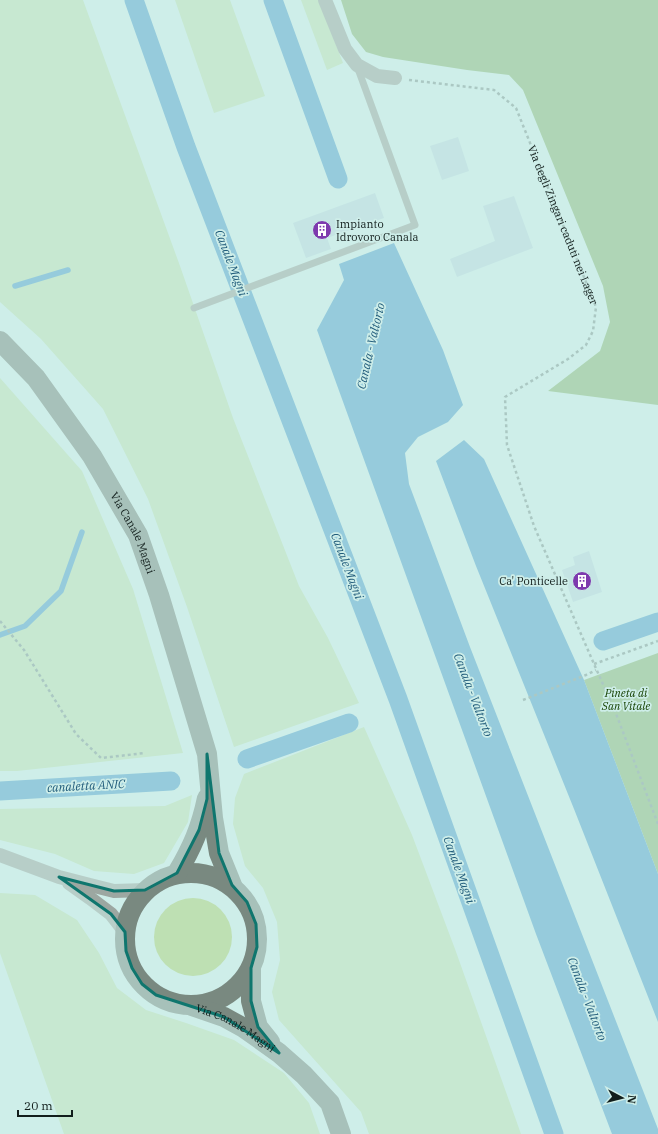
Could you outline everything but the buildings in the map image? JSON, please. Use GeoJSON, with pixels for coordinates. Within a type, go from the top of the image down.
{"type":"FeatureCollection","features":[{"type":"Feature","properties":{"kind":"main road","name":"Via Canale Magni"},"geometry":{"type":"LineString","coordinates":[[0,341],[36,378],[92,456],[138,535],[159,595],[207,754],[213,818],[219,853],[232,886]]}},
{"type":"Feature","properties":{"kind":"main road","name":"Via Canale Magni"},"geometry":{"type":"LineString","coordinates":[[177,873],[199,830],[206,799],[207,754]]}},
{"type":"Feature","properties":{"kind":"main road"},"geometry":{"type":"LineString","coordinates":[[196,872],[215,876],[232,886],[248,902],[256,924],[258,946],[251,968],[240,984],[226,995],[209,1003],[191,1005],[173,1003],[156,996],[142,984],[132,968],[126,950],[125,932],[128,917],[135,902],[145,890],[160,880],[177,873],[196,872]]}},
{"type":"Feature","properties":{"kind":"main road","name":"Via Canale Magni"},"geometry":{"type":"LineString","coordinates":[[251,968],[251,1001],[258,1027],[279,1053]]}},
{"type":"Feature","properties":{"kind":"main road","name":"Via Canale Magni"},"geometry":{"type":"LineString","coordinates":[[191,1005],[224,1017],[244,1028],[279,1053],[304,1075],[330,1103],[341,1134]]}},
{"type":"Feature","properties":{"kind":"street"},"geometry":{"type":"LineString","coordinates":[[325,0],[345,49],[357,65],[377,76],[395,78]]}},
{"type":"Feature","properties":{"kind":"street"},"geometry":{"type":"LineString","coordinates":[[0,855],[59,877],[114,891],[145,890]]}},
{"type":"Feature","properties":{"kind":"street"},"geometry":{"type":"LineString","coordinates":[[59,877],[111,914],[125,932]]}},
{"type":"Feature","properties":{"kind":"lane"},"geometry":{"type":"LineString","coordinates":[[194,308],[415,225],[357,65]]}},
{"type":"Feature","properties":{"kind":"path","name":"Via degli Zingari caduti nei Lager"},"geometry":{"type":"LineString","coordinates":[[395,78],[494,90],[516,108],[596,307],[593,330],[586,346],[568,359],[505,396],[507,444],[532,519],[615,711],[658,824]]}},
{"type":"Feature","properties":{"kind":"path"},"geometry":{"type":"LineString","coordinates":[[0,621],[24,650],[76,734],[101,758],[145,753]]}},
{"type":"Feature","properties":{"kind":"path"},"geometry":{"type":"LineString","coordinates":[[594,664],[658,641]]}},
{"type":"Feature","properties":{"kind":"path"},"geometry":{"type":"LineString","coordinates":[[523,700],[596,670]]}},
{"type":"Feature","properties":{"kind":"highlighted area"},"geometry":{"type":"Polygon","coordinates":[[[207,754],[219,853],[232,885],[247,902],[256,924],[257,947],[251,968],[251,1001],[258,1027],[279,1053],[224,1017],[156,995],[142,984],[132,968],[126,951],[125,932],[111,914],[59,877],[114,891],[145,890],[177,873],[199,830],[207,799],[207,754]]]}},
{"type":"Feature","properties":{"kind":"green space"},"geometry":{"type":"Polygon","coordinates":[[[0,0],[83,0],[180,266],[233,418],[299,586],[328,638],[359,703],[234,747],[187,607],[148,499],[103,409],[41,339],[0,302],[0,0]]]}},
{"type":"Feature","properties":{"kind":"green space"},"geometry":{"type":"Polygon","coordinates":[[[175,0],[230,0],[265,96],[214,113],[175,0]]]}},
{"type":"Feature","properties":{"kind":"green space"},"geometry":{"type":"Polygon","coordinates":[[[301,0],[319,0],[343,63],[327,70],[301,0]]]}},
{"type":"Feature","properties":{"kind":"green space"},"geometry":{"type":"Polygon","coordinates":[[[341,0],[658,0],[658,405],[548,391],[600,351],[610,322],[603,286],[523,90],[509,75],[383,57],[366,52],[352,34],[341,0]]]}},
{"type":"Feature","properties":{"kind":"green space"},"geometry":{"type":"Polygon","coordinates":[[[0,378],[82,471],[133,589],[183,753],[17,771],[0,771],[0,378]]]}},
{"type":"Feature","properties":{"kind":"green space","name":"Pineta di San Vitale"},"geometry":{"type":"Polygon","coordinates":[[[658,653],[658,874],[584,680],[658,653]]]}},
{"type":"Feature","properties":{"kind":"green space"},"geometry":{"type":"Polygon","coordinates":[[[364,727],[412,835],[455,949],[521,1134],[369,1134],[361,1112],[279,1020],[272,992],[280,960],[277,922],[263,888],[245,866],[233,824],[235,798],[244,774],[364,727]]]}},
{"type":"Feature","properties":{"kind":"green space"},"geometry":{"type":"Polygon","coordinates":[[[192,795],[188,822],[164,863],[134,874],[94,871],[55,854],[0,840],[0,809],[165,806],[192,795]]]}},
{"type":"Feature","properties":{"kind":"green space"},"geometry":{"type":"Polygon","coordinates":[[[0,893],[35,895],[77,920],[99,953],[117,988],[146,1010],[234,1040],[284,1073],[309,1103],[320,1134],[64,1134],[0,953],[0,893]]]}},
{"type":"Feature","properties":{"kind":"green space"},"geometry":{"type":"Polygon","coordinates":[[[193,898],[208,901],[215,905],[225,915],[229,922],[232,937],[229,952],[225,959],[215,969],[208,973],[193,976],[178,973],[171,969],[161,959],[157,952],[154,937],[157,922],[161,915],[171,905],[178,901],[193,898]]]}},
{"type":"Feature","properties":{"kind":"water"},"geometry":{"type":"Polygon","coordinates":[[[394,243],[443,350],[463,405],[448,422],[418,437],[405,453],[409,484],[470,647],[658,1129],[658,1134],[612,1134],[536,934],[317,330],[344,280],[339,264],[394,243]]]}},
{"type":"Feature","properties":{"kind":"water"},"geometry":{"type":"Polygon","coordinates":[[[464,440],[484,459],[584,680],[658,874],[658,1022],[476,566],[436,461],[464,440]]]}},
{"type":"Feature","properties":{"kind":"waterway","name":"Canale Magni"},"geometry":{"type":"LineString","coordinates":[[134,0],[186,147],[398,699],[554,1134]]}},
{"type":"Feature","properties":{"kind":"waterway","name":"Canala - Valtorto"},"geometry":{"type":"LineString","coordinates":[[273,0],[338,179]]}},
{"type":"Feature","properties":{"kind":"waterway"},"geometry":{"type":"LineString","coordinates":[[15,286],[68,270]]}},
{"type":"Feature","properties":{"kind":"waterway"},"geometry":{"type":"LineString","coordinates":[[0,635],[25,626],[61,591],[82,532]]}},
{"type":"Feature","properties":{"kind":"waterway","name":"canaletta ANIC"},"geometry":{"type":"LineString","coordinates":[[603,641],[658,622]]}},
{"type":"Feature","properties":{"kind":"waterway","name":"canaletta ANIC"},"geometry":{"type":"LineString","coordinates":[[247,759],[349,723]]}},
{"type":"Feature","properties":{"kind":"waterway","name":"canaletta ANIC"},"geometry":{"type":"LineString","coordinates":[[0,791],[171,781]]}},
{"type":"Feature","properties":{"kind":"place","name":"Impianto Idrovoro Canala"},"geometry":{"type":"Point","coordinates":[322,230]}},
{"type":"Feature","properties":{"kind":"place","name":"Ca' Ponticelle"},"geometry":{"type":"Point","coordinates":[582,581]}}]}
